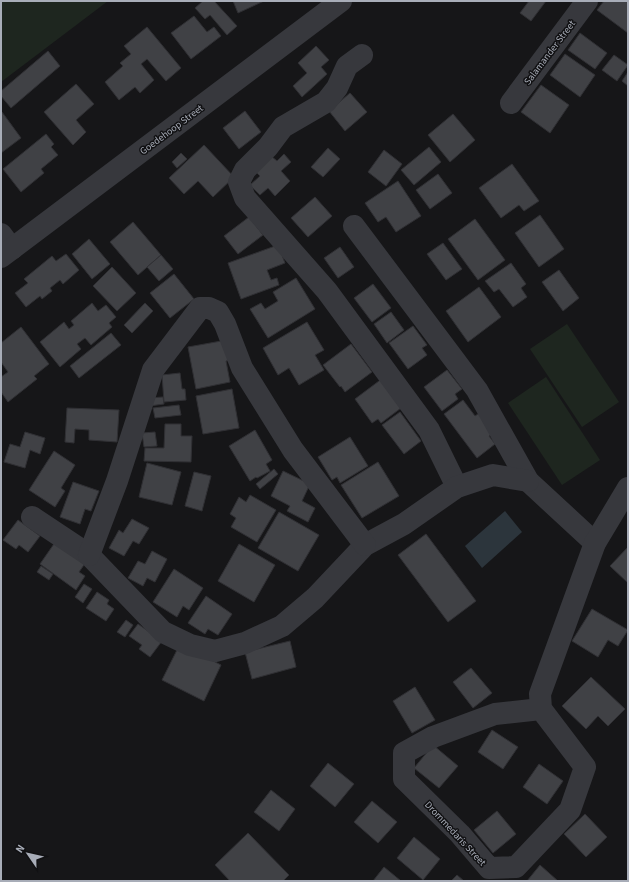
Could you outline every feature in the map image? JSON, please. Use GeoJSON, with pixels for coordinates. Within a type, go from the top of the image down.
{"type":"FeatureCollection","features":[{"type":"Feature","properties":{"kind":"street","name":"Goedehoop Street"},"geometry":{"type":"LineString","coordinates":[[5,247],[341,1]]}},
{"type":"Feature","properties":{"kind":"street","name":"Salamander Street"},"geometry":{"type":"LineString","coordinates":[[511,103],[587,1]]}},
{"type":"Feature","properties":{"kind":"street"},"geometry":{"type":"LineString","coordinates":[[362,55],[347,66],[337,88],[326,102],[283,127],[268,147],[245,170],[240,182],[245,198],[327,291],[430,430],[457,487]]}},
{"type":"Feature","properties":{"kind":"street"},"geometry":{"type":"LineString","coordinates":[[354,226],[477,390],[528,481],[595,543]]}},
{"type":"Feature","properties":{"kind":"street"},"geometry":{"type":"LineString","coordinates":[[89,555],[117,481],[153,370],[200,308],[209,308],[218,312],[225,324],[242,368],[293,450],[365,545]]}},
{"type":"Feature","properties":{"kind":"street"},"geometry":{"type":"LineString","coordinates":[[32,517],[89,555],[163,632],[190,645],[215,651],[245,643],[282,626],[315,598],[365,545],[404,524],[457,487],[493,475],[528,481]]}},
{"type":"Feature","properties":{"kind":"street"},"geometry":{"type":"LineString","coordinates":[[541,709],[540,694],[595,543],[628,488]]}},
{"type":"Feature","properties":{"kind":"street","name":"Drommedaris Street"},"geometry":{"type":"LineString","coordinates":[[541,709],[585,767],[570,810],[516,867],[489,868],[460,834],[404,779],[404,753],[433,737],[495,714],[541,709]]}},
{"type":"Feature","properties":{"kind":"shaded area"},"geometry":{"type":"Polygon","coordinates":[[[1,1],[108,1],[1,82],[1,1]]]}},
{"type":"Feature","properties":{"kind":"shaded area"},"geometry":{"type":"Polygon","coordinates":[[[567,324],[619,402],[582,427],[530,349],[567,324]]]}},
{"type":"Feature","properties":{"kind":"shaded area"},"geometry":{"type":"Polygon","coordinates":[[[546,377],[600,460],[562,485],[508,403],[546,377]]]}},
{"type":"Feature","properties":{"kind":"shaded area"},"geometry":{"type":"Polygon","coordinates":[[[505,511],[522,532],[482,568],[465,546],[505,511]]]}},
{"type":"Feature","properties":{"kind":"building"},"geometry":{"type":"Polygon","coordinates":[[[203,1],[214,1],[237,26],[227,35],[210,15],[205,19],[195,8],[203,1]]]}},
{"type":"Feature","properties":{"kind":"building"},"geometry":{"type":"Polygon","coordinates":[[[233,1],[264,1],[238,13],[233,1]]]}},
{"type":"Feature","properties":{"kind":"building"},"geometry":{"type":"Polygon","coordinates":[[[529,1],[546,1],[531,21],[520,13],[529,1]]]}},
{"type":"Feature","properties":{"kind":"building"},"geometry":{"type":"Polygon","coordinates":[[[604,1],[628,1],[628,33],[597,10],[604,1]]]}},
{"type":"Feature","properties":{"kind":"building"},"geometry":{"type":"Polygon","coordinates":[[[194,16],[207,32],[214,27],[221,36],[191,59],[171,33],[194,16]]]}},
{"type":"Feature","properties":{"kind":"building"},"geometry":{"type":"Polygon","coordinates":[[[147,27],[181,68],[166,81],[147,59],[141,64],[154,80],[140,93],[135,87],[119,100],[105,82],[123,66],[120,63],[131,54],[124,46],[147,27]]]}},
{"type":"Feature","properties":{"kind":"building"},"geometry":{"type":"Polygon","coordinates":[[[580,33],[607,53],[595,69],[568,50],[580,33]]]}},
{"type":"Feature","properties":{"kind":"building"},"geometry":{"type":"Polygon","coordinates":[[[316,46],[329,60],[321,67],[327,74],[302,97],[293,86],[307,73],[298,63],[316,46]]]}},
{"type":"Feature","properties":{"kind":"building"},"geometry":{"type":"Polygon","coordinates":[[[48,51],[60,66],[11,108],[1,96],[1,91],[48,51]]]}},
{"type":"Feature","properties":{"kind":"building"},"geometry":{"type":"Polygon","coordinates":[[[565,54],[595,75],[580,97],[550,75],[565,54]]]}},
{"type":"Feature","properties":{"kind":"building"},"geometry":{"type":"Polygon","coordinates":[[[614,55],[628,65],[617,81],[602,70],[614,55]]]}},
{"type":"Feature","properties":{"kind":"building"},"geometry":{"type":"Polygon","coordinates":[[[628,72],[628,86],[622,81],[628,72]]]}},
{"type":"Feature","properties":{"kind":"building"},"geometry":{"type":"Polygon","coordinates":[[[76,84],[94,104],[76,120],[86,132],[73,145],[44,112],[76,84]]]}},
{"type":"Feature","properties":{"kind":"building"},"geometry":{"type":"Polygon","coordinates":[[[541,85],[569,105],[550,133],[521,112],[541,85]]]}},
{"type":"Feature","properties":{"kind":"building"},"geometry":{"type":"Polygon","coordinates":[[[350,93],[367,112],[345,131],[329,111],[350,93]]]}},
{"type":"Feature","properties":{"kind":"building"},"geometry":{"type":"Polygon","coordinates":[[[245,111],[261,132],[239,149],[223,128],[245,111]]]}},
{"type":"Feature","properties":{"kind":"building"},"geometry":{"type":"Polygon","coordinates":[[[1,112],[21,138],[1,153],[1,112]]]}},
{"type":"Feature","properties":{"kind":"building"},"geometry":{"type":"Polygon","coordinates":[[[453,114],[475,140],[450,162],[428,135],[453,114]]]}},
{"type":"Feature","properties":{"kind":"building"},"geometry":{"type":"Polygon","coordinates":[[[46,134],[54,144],[51,147],[58,155],[41,169],[44,173],[21,192],[3,169],[46,134]]]}},
{"type":"Feature","properties":{"kind":"building"},"geometry":{"type":"Polygon","coordinates":[[[204,145],[234,177],[213,197],[198,181],[184,194],[169,178],[204,145]]]}},
{"type":"Feature","properties":{"kind":"building"},"geometry":{"type":"Polygon","coordinates":[[[429,147],[441,162],[414,185],[401,170],[429,147]]]}},
{"type":"Feature","properties":{"kind":"building"},"geometry":{"type":"Polygon","coordinates":[[[328,148],[340,159],[323,177],[311,167],[328,148]]]}},
{"type":"Feature","properties":{"kind":"building"},"geometry":{"type":"Polygon","coordinates":[[[384,150],[402,164],[386,186],[368,172],[384,150]]]}},
{"type":"Feature","properties":{"kind":"building"},"geometry":{"type":"Polygon","coordinates":[[[181,153],[187,159],[177,168],[172,162],[181,153]]]}},
{"type":"Feature","properties":{"kind":"building"},"geometry":{"type":"Polygon","coordinates":[[[284,154],[291,162],[281,171],[290,181],[275,196],[268,188],[260,195],[250,185],[260,176],[255,171],[271,156],[277,161],[284,154]]]}},
{"type":"Feature","properties":{"kind":"building"},"geometry":{"type":"Polygon","coordinates":[[[512,164],[539,201],[524,211],[519,205],[501,218],[479,188],[512,164]]]}},
{"type":"Feature","properties":{"kind":"building"},"geometry":{"type":"Polygon","coordinates":[[[438,174],[452,193],[430,209],[416,190],[438,174]]]}},
{"type":"Feature","properties":{"kind":"building"},"geometry":{"type":"Polygon","coordinates":[[[398,181],[421,216],[396,232],[386,217],[378,222],[365,203],[398,181]]]}},
{"type":"Feature","properties":{"kind":"building"},"geometry":{"type":"Polygon","coordinates":[[[315,197],[332,216],[308,237],[291,218],[315,197]]]}},
{"type":"Feature","properties":{"kind":"building"},"geometry":{"type":"Polygon","coordinates":[[[540,215],[564,249],[539,267],[515,233],[540,215]]]}},
{"type":"Feature","properties":{"kind":"building"},"geometry":{"type":"Polygon","coordinates":[[[249,217],[263,235],[238,254],[224,236],[249,217]]]}},
{"type":"Feature","properties":{"kind":"building"},"geometry":{"type":"Polygon","coordinates":[[[475,219],[505,260],[478,280],[448,239],[475,219]]]}},
{"type":"Feature","properties":{"kind":"building"},"geometry":{"type":"Polygon","coordinates":[[[133,222],[161,255],[138,275],[110,242],[133,222]]]}},
{"type":"Feature","properties":{"kind":"building"},"geometry":{"type":"Polygon","coordinates":[[[89,239],[110,264],[92,279],[72,254],[89,239]]]}},
{"type":"Feature","properties":{"kind":"building"},"geometry":{"type":"Polygon","coordinates":[[[443,243],[462,269],[446,280],[427,254],[443,243]]]}},
{"type":"Feature","properties":{"kind":"building"},"geometry":{"type":"Polygon","coordinates":[[[278,245],[285,263],[267,270],[271,280],[277,278],[279,285],[241,299],[228,263],[278,245]]]}},
{"type":"Feature","properties":{"kind":"building"},"geometry":{"type":"Polygon","coordinates":[[[340,247],[354,267],[338,278],[324,258],[340,247]]]}},
{"type":"Feature","properties":{"kind":"building"},"geometry":{"type":"Polygon","coordinates":[[[66,254],[79,270],[63,284],[60,280],[50,288],[52,291],[42,299],[40,296],[26,307],[15,293],[28,283],[24,279],[52,256],[56,261],[66,254]]]}},
{"type":"Feature","properties":{"kind":"building"},"geometry":{"type":"Polygon","coordinates":[[[161,255],[173,269],[159,281],[147,267],[161,255]]]}},
{"type":"Feature","properties":{"kind":"building"},"geometry":{"type":"Polygon","coordinates":[[[511,263],[526,284],[521,288],[527,297],[513,307],[499,289],[494,292],[485,281],[511,263]]]}},
{"type":"Feature","properties":{"kind":"building"},"geometry":{"type":"Polygon","coordinates":[[[112,267],[136,293],[117,311],[93,286],[112,267]]]}},
{"type":"Feature","properties":{"kind":"building"},"geometry":{"type":"Polygon","coordinates":[[[559,270],[579,298],[563,311],[542,282],[559,270]]]}},
{"type":"Feature","properties":{"kind":"building"},"geometry":{"type":"Polygon","coordinates":[[[174,274],[194,299],[170,318],[150,293],[174,274]]]}},
{"type":"Feature","properties":{"kind":"building"},"geometry":{"type":"Polygon","coordinates":[[[296,278],[315,309],[268,338],[250,309],[261,303],[265,309],[278,301],[273,292],[296,278]]]}},
{"type":"Feature","properties":{"kind":"building"},"geometry":{"type":"Polygon","coordinates":[[[373,284],[391,308],[372,322],[354,298],[373,284]]]}},
{"type":"Feature","properties":{"kind":"building"},"geometry":{"type":"Polygon","coordinates":[[[479,287],[501,317],[468,342],[446,311],[479,287]]]}},
{"type":"Feature","properties":{"kind":"building"},"geometry":{"type":"Polygon","coordinates":[[[92,303],[98,311],[106,305],[116,317],[109,323],[112,327],[91,345],[85,338],[77,344],[81,349],[60,367],[40,342],[64,322],[69,329],[74,325],[71,321],[92,303]]]}},
{"type":"Feature","properties":{"kind":"building"},"geometry":{"type":"Polygon","coordinates":[[[145,303],[153,311],[132,333],[124,325],[145,303]]]}},
{"type":"Feature","properties":{"kind":"building"},"geometry":{"type":"Polygon","coordinates":[[[391,312],[404,330],[387,343],[374,324],[391,312]]]}},
{"type":"Feature","properties":{"kind":"building"},"geometry":{"type":"Polygon","coordinates":[[[307,322],[324,350],[315,355],[324,370],[299,385],[289,368],[278,375],[263,348],[307,322]]]}},
{"type":"Feature","properties":{"kind":"building"},"geometry":{"type":"Polygon","coordinates":[[[413,326],[427,345],[422,348],[427,355],[408,369],[389,343],[413,326]]]}},
{"type":"Feature","properties":{"kind":"building"},"geometry":{"type":"Polygon","coordinates":[[[21,327],[49,364],[34,376],[37,379],[8,402],[1,392],[1,377],[8,372],[1,362],[1,343],[21,327]]]}},
{"type":"Feature","properties":{"kind":"building"},"geometry":{"type":"Polygon","coordinates":[[[111,333],[121,345],[79,378],[70,366],[111,333]]]}},
{"type":"Feature","properties":{"kind":"building"},"geometry":{"type":"Polygon","coordinates":[[[227,340],[231,360],[226,361],[230,382],[196,389],[188,347],[227,340]]]}},
{"type":"Feature","properties":{"kind":"building"},"geometry":{"type":"Polygon","coordinates":[[[351,344],[372,372],[345,392],[323,365],[351,344]]]}},
{"type":"Feature","properties":{"kind":"building"},"geometry":{"type":"Polygon","coordinates":[[[447,370],[462,389],[455,394],[458,399],[442,411],[424,387],[447,370]]]}},
{"type":"Feature","properties":{"kind":"building"},"geometry":{"type":"Polygon","coordinates":[[[180,373],[182,389],[185,389],[186,400],[164,402],[162,375],[180,373]]]}},
{"type":"Feature","properties":{"kind":"building"},"geometry":{"type":"Polygon","coordinates":[[[387,375],[405,405],[381,423],[378,419],[372,423],[355,399],[387,375]]]}},
{"type":"Feature","properties":{"kind":"building"},"geometry":{"type":"Polygon","coordinates":[[[232,389],[239,428],[203,434],[196,396],[232,389]]]}},
{"type":"Feature","properties":{"kind":"building"},"geometry":{"type":"Polygon","coordinates":[[[163,397],[164,404],[149,406],[149,398],[163,397]]]}},
{"type":"Feature","properties":{"kind":"building"},"geometry":{"type":"Polygon","coordinates":[[[463,400],[475,416],[481,412],[495,431],[489,436],[495,444],[477,458],[444,414],[463,400]]]}},
{"type":"Feature","properties":{"kind":"building"},"geometry":{"type":"Polygon","coordinates":[[[179,405],[181,415],[155,418],[153,408],[179,405]]]}},
{"type":"Feature","properties":{"kind":"building"},"geometry":{"type":"Polygon","coordinates":[[[67,408],[119,410],[117,442],[89,440],[89,430],[75,429],[74,443],[65,442],[67,408]]]}},
{"type":"Feature","properties":{"kind":"building"},"geometry":{"type":"Polygon","coordinates":[[[400,412],[421,441],[404,454],[382,425],[400,412]]]}},
{"type":"Feature","properties":{"kind":"building"},"geometry":{"type":"Polygon","coordinates":[[[165,424],[181,424],[181,436],[192,436],[191,462],[144,461],[145,448],[164,448],[165,424]]]}},
{"type":"Feature","properties":{"kind":"building"},"geometry":{"type":"Polygon","coordinates":[[[255,430],[272,460],[266,464],[270,471],[250,481],[229,446],[255,430]]]}},
{"type":"Feature","properties":{"kind":"building"},"geometry":{"type":"Polygon","coordinates":[[[25,432],[45,438],[40,454],[30,450],[25,468],[4,462],[10,444],[20,447],[25,432]]]}},
{"type":"Feature","properties":{"kind":"building"},"geometry":{"type":"Polygon","coordinates":[[[155,432],[157,446],[144,447],[142,433],[155,432]]]}},
{"type":"Feature","properties":{"kind":"building"},"geometry":{"type":"Polygon","coordinates":[[[350,437],[368,466],[340,483],[337,477],[332,480],[318,457],[350,437]]]}},
{"type":"Feature","properties":{"kind":"building"},"geometry":{"type":"Polygon","coordinates":[[[54,451],[75,465],[61,488],[65,491],[55,507],[29,490],[54,451]]]}},
{"type":"Feature","properties":{"kind":"building"},"geometry":{"type":"Polygon","coordinates":[[[378,462],[399,496],[362,518],[341,485],[378,462]]]}},
{"type":"Feature","properties":{"kind":"building"},"geometry":{"type":"Polygon","coordinates":[[[147,463],[181,472],[172,505],[139,497],[147,463]]]}},
{"type":"Feature","properties":{"kind":"building"},"geometry":{"type":"Polygon","coordinates":[[[274,469],[278,474],[260,489],[256,484],[274,469]]]}},
{"type":"Feature","properties":{"kind":"building"},"geometry":{"type":"Polygon","coordinates":[[[283,471],[310,484],[302,501],[315,508],[308,522],[287,511],[290,506],[271,496],[283,471]]]}},
{"type":"Feature","properties":{"kind":"building"},"geometry":{"type":"Polygon","coordinates":[[[194,472],[211,476],[202,511],[185,506],[194,472]]]}},
{"type":"Feature","properties":{"kind":"building"},"geometry":{"type":"Polygon","coordinates":[[[73,482],[99,491],[91,511],[85,509],[80,524],[60,517],[73,482]]]}},
{"type":"Feature","properties":{"kind":"building"},"geometry":{"type":"Polygon","coordinates":[[[250,495],[276,510],[257,542],[231,527],[236,518],[230,514],[239,497],[246,502],[250,495]]]}},
{"type":"Feature","properties":{"kind":"building"},"geometry":{"type":"Polygon","coordinates":[[[279,512],[319,535],[298,571],[258,548],[279,512]]]}},
{"type":"Feature","properties":{"kind":"building"},"geometry":{"type":"Polygon","coordinates":[[[132,519],[149,528],[139,544],[133,541],[124,556],[109,548],[119,530],[123,533],[132,519]]]}},
{"type":"Feature","properties":{"kind":"building"},"geometry":{"type":"Polygon","coordinates":[[[18,520],[40,536],[28,552],[19,545],[16,549],[3,540],[18,520]]]}},
{"type":"Feature","properties":{"kind":"building"},"geometry":{"type":"Polygon","coordinates":[[[426,534],[476,601],[448,622],[398,555],[426,534]]]}},
{"type":"Feature","properties":{"kind":"building"},"geometry":{"type":"Polygon","coordinates":[[[56,541],[86,562],[79,572],[85,576],[76,590],[40,564],[56,541]]]}},
{"type":"Feature","properties":{"kind":"building"},"geometry":{"type":"Polygon","coordinates":[[[239,544],[275,565],[254,602],[218,581],[239,544]]]}},
{"type":"Feature","properties":{"kind":"building"},"geometry":{"type":"Polygon","coordinates":[[[628,547],[628,583],[610,566],[628,547]]]}},
{"type":"Feature","properties":{"kind":"building"},"geometry":{"type":"Polygon","coordinates":[[[152,551],[167,559],[155,582],[147,578],[143,586],[128,578],[138,561],[145,564],[152,551]]]}},
{"type":"Feature","properties":{"kind":"building"},"geometry":{"type":"Polygon","coordinates":[[[41,566],[53,574],[49,580],[37,572],[41,566]]]}},
{"type":"Feature","properties":{"kind":"building"},"geometry":{"type":"Polygon","coordinates":[[[174,569],[203,588],[189,610],[183,606],[177,617],[153,602],[174,569]]]}},
{"type":"Feature","properties":{"kind":"building"},"geometry":{"type":"Polygon","coordinates":[[[84,584],[92,589],[83,603],[75,597],[84,584]]]}},
{"type":"Feature","properties":{"kind":"building"},"geometry":{"type":"Polygon","coordinates":[[[97,592],[109,600],[107,604],[114,609],[106,621],[86,608],[97,592]]]}},
{"type":"Feature","properties":{"kind":"building"},"geometry":{"type":"Polygon","coordinates":[[[206,596],[232,614],[218,635],[208,629],[205,634],[188,623],[206,596]]]}},
{"type":"Feature","properties":{"kind":"building"},"geometry":{"type":"Polygon","coordinates":[[[592,609],[628,630],[618,646],[608,640],[598,657],[572,641],[592,609]]]}},
{"type":"Feature","properties":{"kind":"building"},"geometry":{"type":"Polygon","coordinates":[[[126,620],[133,625],[125,637],[117,632],[126,620]]]}},
{"type":"Feature","properties":{"kind":"building"},"geometry":{"type":"Polygon","coordinates":[[[138,624],[162,641],[150,657],[139,649],[142,645],[129,636],[138,624]]]}},
{"type":"Feature","properties":{"kind":"building"},"geometry":{"type":"Polygon","coordinates":[[[290,641],[296,667],[252,679],[245,652],[290,641]]]}},
{"type":"Feature","properties":{"kind":"building"},"geometry":{"type":"Polygon","coordinates":[[[180,644],[221,665],[204,701],[162,680],[180,644]]]}},
{"type":"Feature","properties":{"kind":"building"},"geometry":{"type":"Polygon","coordinates":[[[471,668],[492,693],[473,708],[453,682],[471,668]]]}},
{"type":"Feature","properties":{"kind":"building"},"geometry":{"type":"Polygon","coordinates":[[[591,677],[625,709],[608,726],[598,716],[586,729],[562,706],[591,677]]]}},
{"type":"Feature","properties":{"kind":"building"},"geometry":{"type":"Polygon","coordinates":[[[415,687],[435,720],[412,733],[393,701],[415,687]]]}},
{"type":"Feature","properties":{"kind":"building"},"geometry":{"type":"Polygon","coordinates":[[[492,730],[518,747],[503,769],[478,752],[492,730]]]}},
{"type":"Feature","properties":{"kind":"building"},"geometry":{"type":"Polygon","coordinates":[[[433,745],[458,766],[439,788],[414,768],[433,745]]]}},
{"type":"Feature","properties":{"kind":"building"},"geometry":{"type":"Polygon","coordinates":[[[328,763],[354,784],[335,807],[310,786],[328,763]]]}},
{"type":"Feature","properties":{"kind":"building"},"geometry":{"type":"Polygon","coordinates":[[[539,764],[563,781],[547,804],[523,787],[539,764]]]}},
{"type":"Feature","properties":{"kind":"building"},"geometry":{"type":"Polygon","coordinates":[[[271,790],[295,809],[279,831],[254,812],[271,790]]]}},
{"type":"Feature","properties":{"kind":"building"},"geometry":{"type":"Polygon","coordinates":[[[372,801],[397,822],[378,843],[354,822],[372,801]]]}},
{"type":"Feature","properties":{"kind":"building"},"geometry":{"type":"Polygon","coordinates":[[[497,811],[516,834],[493,853],[474,830],[497,811]]]}},
{"type":"Feature","properties":{"kind":"building"},"geometry":{"type":"Polygon","coordinates":[[[585,814],[607,837],[586,857],[564,834],[585,814]]]}},
{"type":"Feature","properties":{"kind":"building"},"geometry":{"type":"Polygon","coordinates":[[[248,833],[289,875],[283,881],[230,881],[215,865],[248,833]]]}},
{"type":"Feature","properties":{"kind":"building"},"geometry":{"type":"Polygon","coordinates":[[[414,837],[440,859],[423,880],[397,858],[414,837]]]}},
{"type":"Feature","properties":{"kind":"building"},"geometry":{"type":"Polygon","coordinates":[[[540,865],[558,881],[527,881],[540,865]]]}},
{"type":"Feature","properties":{"kind":"building"},"geometry":{"type":"Polygon","coordinates":[[[384,867],[401,881],[373,881],[384,867]]]}},
{"type":"Feature","properties":{"kind":"building"},"geometry":{"type":"Polygon","coordinates":[[[457,875],[464,881],[451,881],[457,875]]]}}]}
